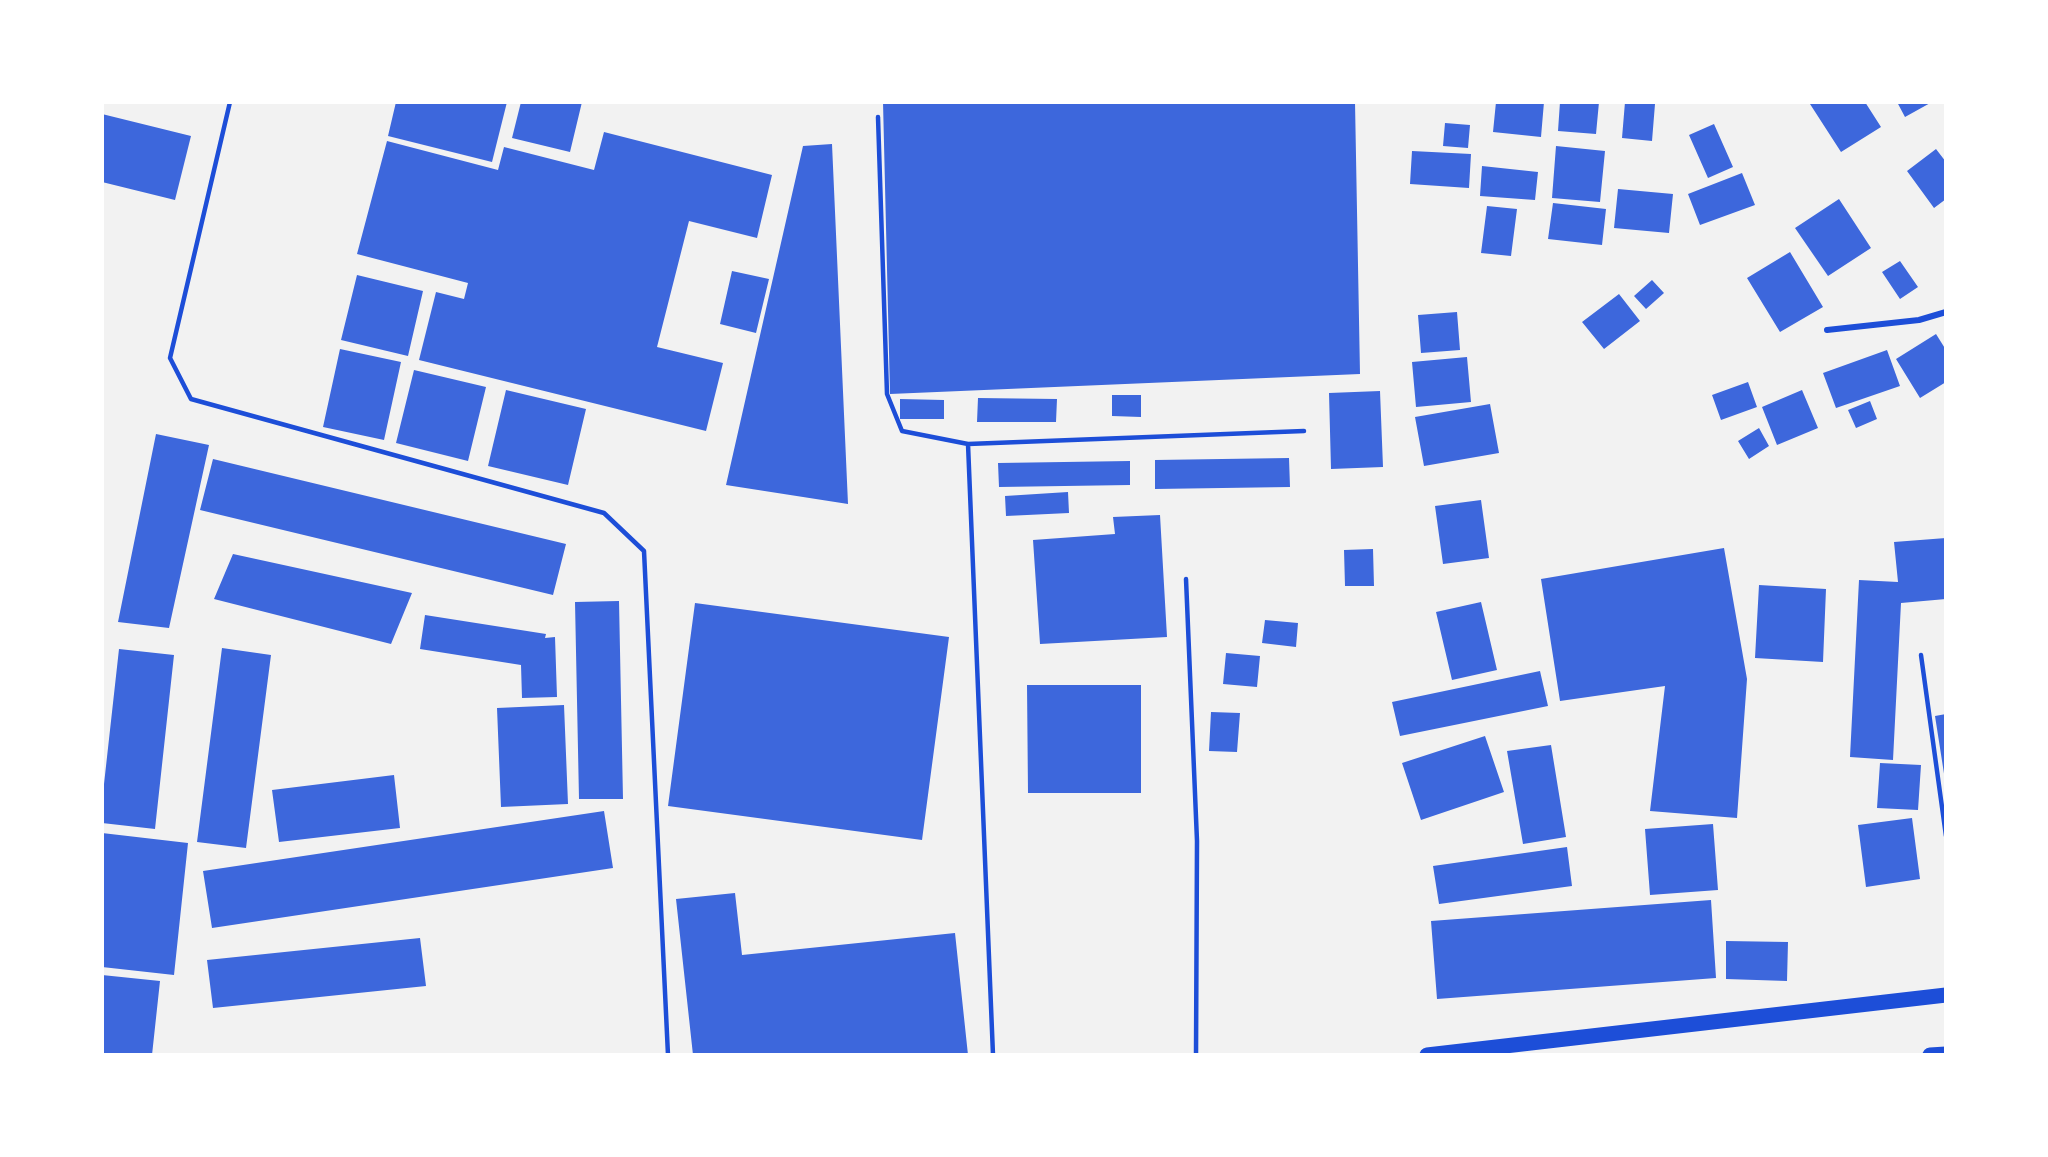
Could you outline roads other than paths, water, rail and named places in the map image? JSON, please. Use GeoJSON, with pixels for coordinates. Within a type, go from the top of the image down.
{"type":"FeatureCollection","features":[{"type":"Feature","properties":{"kind":"main road"},"geometry":{"type":"LineString","coordinates":[[1427,1055],[1946,995]]}},
{"type":"Feature","properties":{"kind":"main road"},"geometry":{"type":"LineString","coordinates":[[1930,1055],[1946,1053]]}},
{"type":"Feature","properties":{"kind":"street"},"geometry":{"type":"LineString","coordinates":[[1827,330],[1919,320],[1946,312]]}},
{"type":"Feature","properties":{"kind":"lane"},"geometry":{"type":"LineString","coordinates":[[230,102],[170,358],[191,399],[604,513],[644,552],[668,1055]]}},
{"type":"Feature","properties":{"kind":"lane"},"geometry":{"type":"LineString","coordinates":[[878,117],[887,394],[902,431],[968,444],[1304,431]]}},
{"type":"Feature","properties":{"kind":"lane"},"geometry":{"type":"LineString","coordinates":[[968,444],[993,1055]]}},
{"type":"Feature","properties":{"kind":"lane"},"geometry":{"type":"LineString","coordinates":[[1186,579],[1197,841],[1196,1055]]}},
{"type":"Feature","properties":{"kind":"lane"},"geometry":{"type":"LineString","coordinates":[[1921,655],[1946,836]]}}]}
